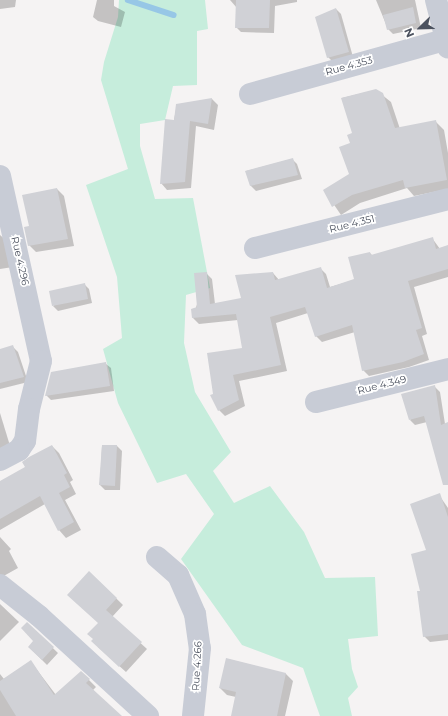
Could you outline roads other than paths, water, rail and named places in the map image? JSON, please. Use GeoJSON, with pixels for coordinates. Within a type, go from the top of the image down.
{"type":"FeatureCollection","features":[{"type":"Feature","properties":{"kind":"street"},"geometry":{"type":"LineString","coordinates":[[436,0],[447,42]]}},
{"type":"Feature","properties":{"kind":"street","name":"Rue 4.353"},"geometry":{"type":"LineString","coordinates":[[250,94],[447,42]]}},
{"type":"Feature","properties":{"kind":"street","name":"Rue 4.296"},"geometry":{"type":"LineString","coordinates":[[0,176],[39,347],[41,371],[29,409],[25,442],[19,450],[0,460]]}},
{"type":"Feature","properties":{"kind":"street","name":"Rue 4.351"},"geometry":{"type":"LineString","coordinates":[[256,248],[448,199]]}},
{"type":"Feature","properties":{"kind":"street","name":"Rue 4.349"},"geometry":{"type":"LineString","coordinates":[[316,402],[448,369]]}},
{"type":"Feature","properties":{"kind":"street","name":"Rue 4.266"},"geometry":{"type":"LineString","coordinates":[[156,557],[178,575],[195,614],[200,648],[193,716]]}},
{"type":"Feature","properties":{"kind":"street"},"geometry":{"type":"LineString","coordinates":[[0,585],[39,616],[148,716]]}},
{"type":"Feature","properties":{"kind":"waterway"},"geometry":{"type":"LineString","coordinates":[[128,0],[174,15]]}}]}
